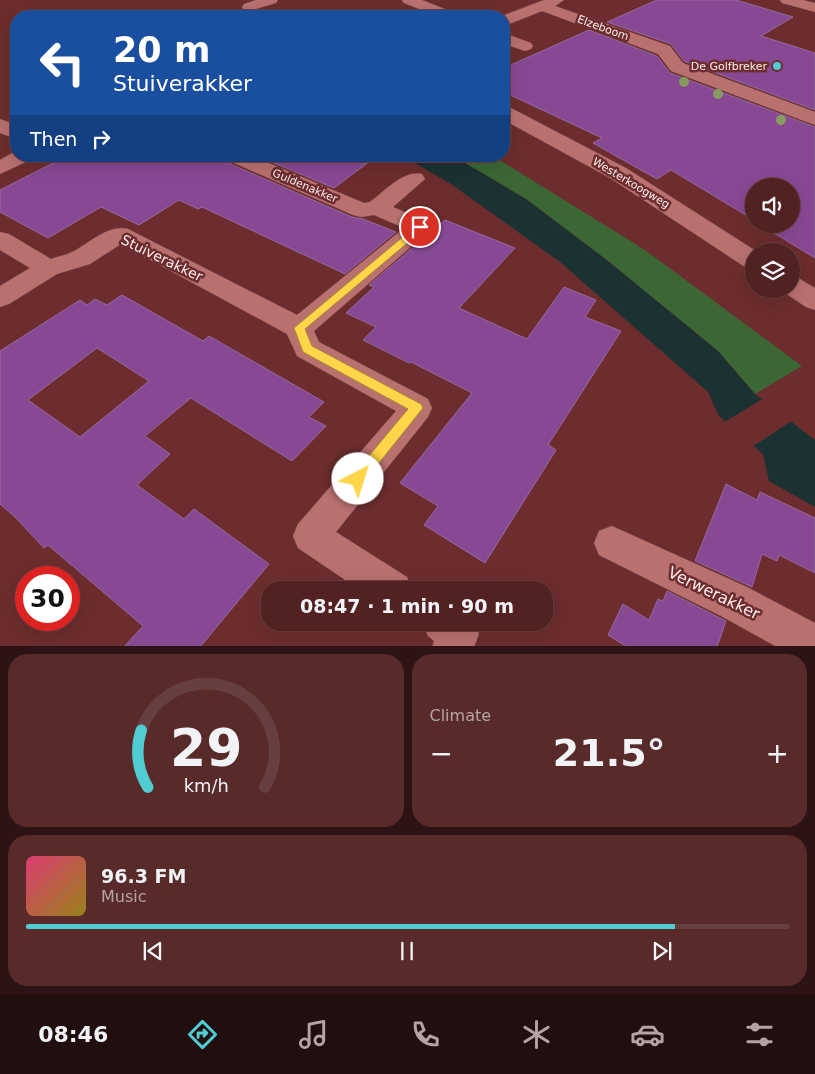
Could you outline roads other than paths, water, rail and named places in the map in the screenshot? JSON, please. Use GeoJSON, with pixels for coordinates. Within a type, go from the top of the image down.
{"type":"FeatureCollection","features":[{"type":"Feature","properties":{"kind":"street"},"geometry":{"type":"LineString","coordinates":[[249,6],[271,0]]}},
{"type":"Feature","properties":{"kind":"street"},"geometry":{"type":"LineString","coordinates":[[409,0],[435,10]]}},
{"type":"Feature","properties":{"kind":"street"},"geometry":{"type":"LineString","coordinates":[[787,0],[815,8]]}},
{"type":"Feature","properties":{"kind":"street","name":"Elzeboom"},"geometry":{"type":"LineString","coordinates":[[510,19],[549,3],[664,50],[677,68],[815,119]]}},
{"type":"Feature","properties":{"kind":"street"},"geometry":{"type":"LineString","coordinates":[[510,40],[525,46]]}},
{"type":"Feature","properties":{"kind":"street","name":"Westerkoogweg"},"geometry":{"type":"LineString","coordinates":[[510,115],[618,173],[745,255]]}},
{"type":"Feature","properties":{"kind":"street"},"geometry":{"type":"LineString","coordinates":[[0,168],[12,162]]}},
{"type":"Feature","properties":{"kind":"street","name":"Guldenakker"},"geometry":{"type":"LineString","coordinates":[[248,162],[362,210],[377,208]]}},
{"type":"Feature","properties":{"kind":"street"},"geometry":{"type":"LineString","coordinates":[[378,581],[311,536],[417,408],[307,349],[299,328],[420,227],[377,208],[414,179]]}},
{"type":"Feature","properties":{"kind":"street","name":"Stuiverakker"},"geometry":{"type":"LineString","coordinates":[[0,298],[48,268],[81,258],[120,234],[299,328]]}},
{"type":"Feature","properties":{"kind":"street"},"geometry":{"type":"LineString","coordinates":[[0,239],[48,268]]}},
{"type":"Feature","properties":{"kind":"street"},"geometry":{"type":"LineString","coordinates":[[800,291],[815,300]]}},
{"type":"Feature","properties":{"kind":"street","name":"Verwerakker"},"geometry":{"type":"LineString","coordinates":[[612,543],[733,601],[815,645]]}},
{"type":"Feature","properties":{"kind":"street"},"geometry":{"type":"LineString","coordinates":[[452,646],[459,634],[455,631]]}},
{"type":"Feature","properties":{"kind":"water"},"geometry":{"type":"Polygon","coordinates":[[[413,162],[463,162],[526,199],[608,261],[718,351],[755,394],[815,440],[815,507],[769,481],[763,454],[719,416],[708,392],[560,262],[451,184],[413,162]]]}},
{"type":"Feature","properties":{"kind":"place","name":"De Golfbreker"},"geometry":{"type":"Point","coordinates":[777,66]}}]}
